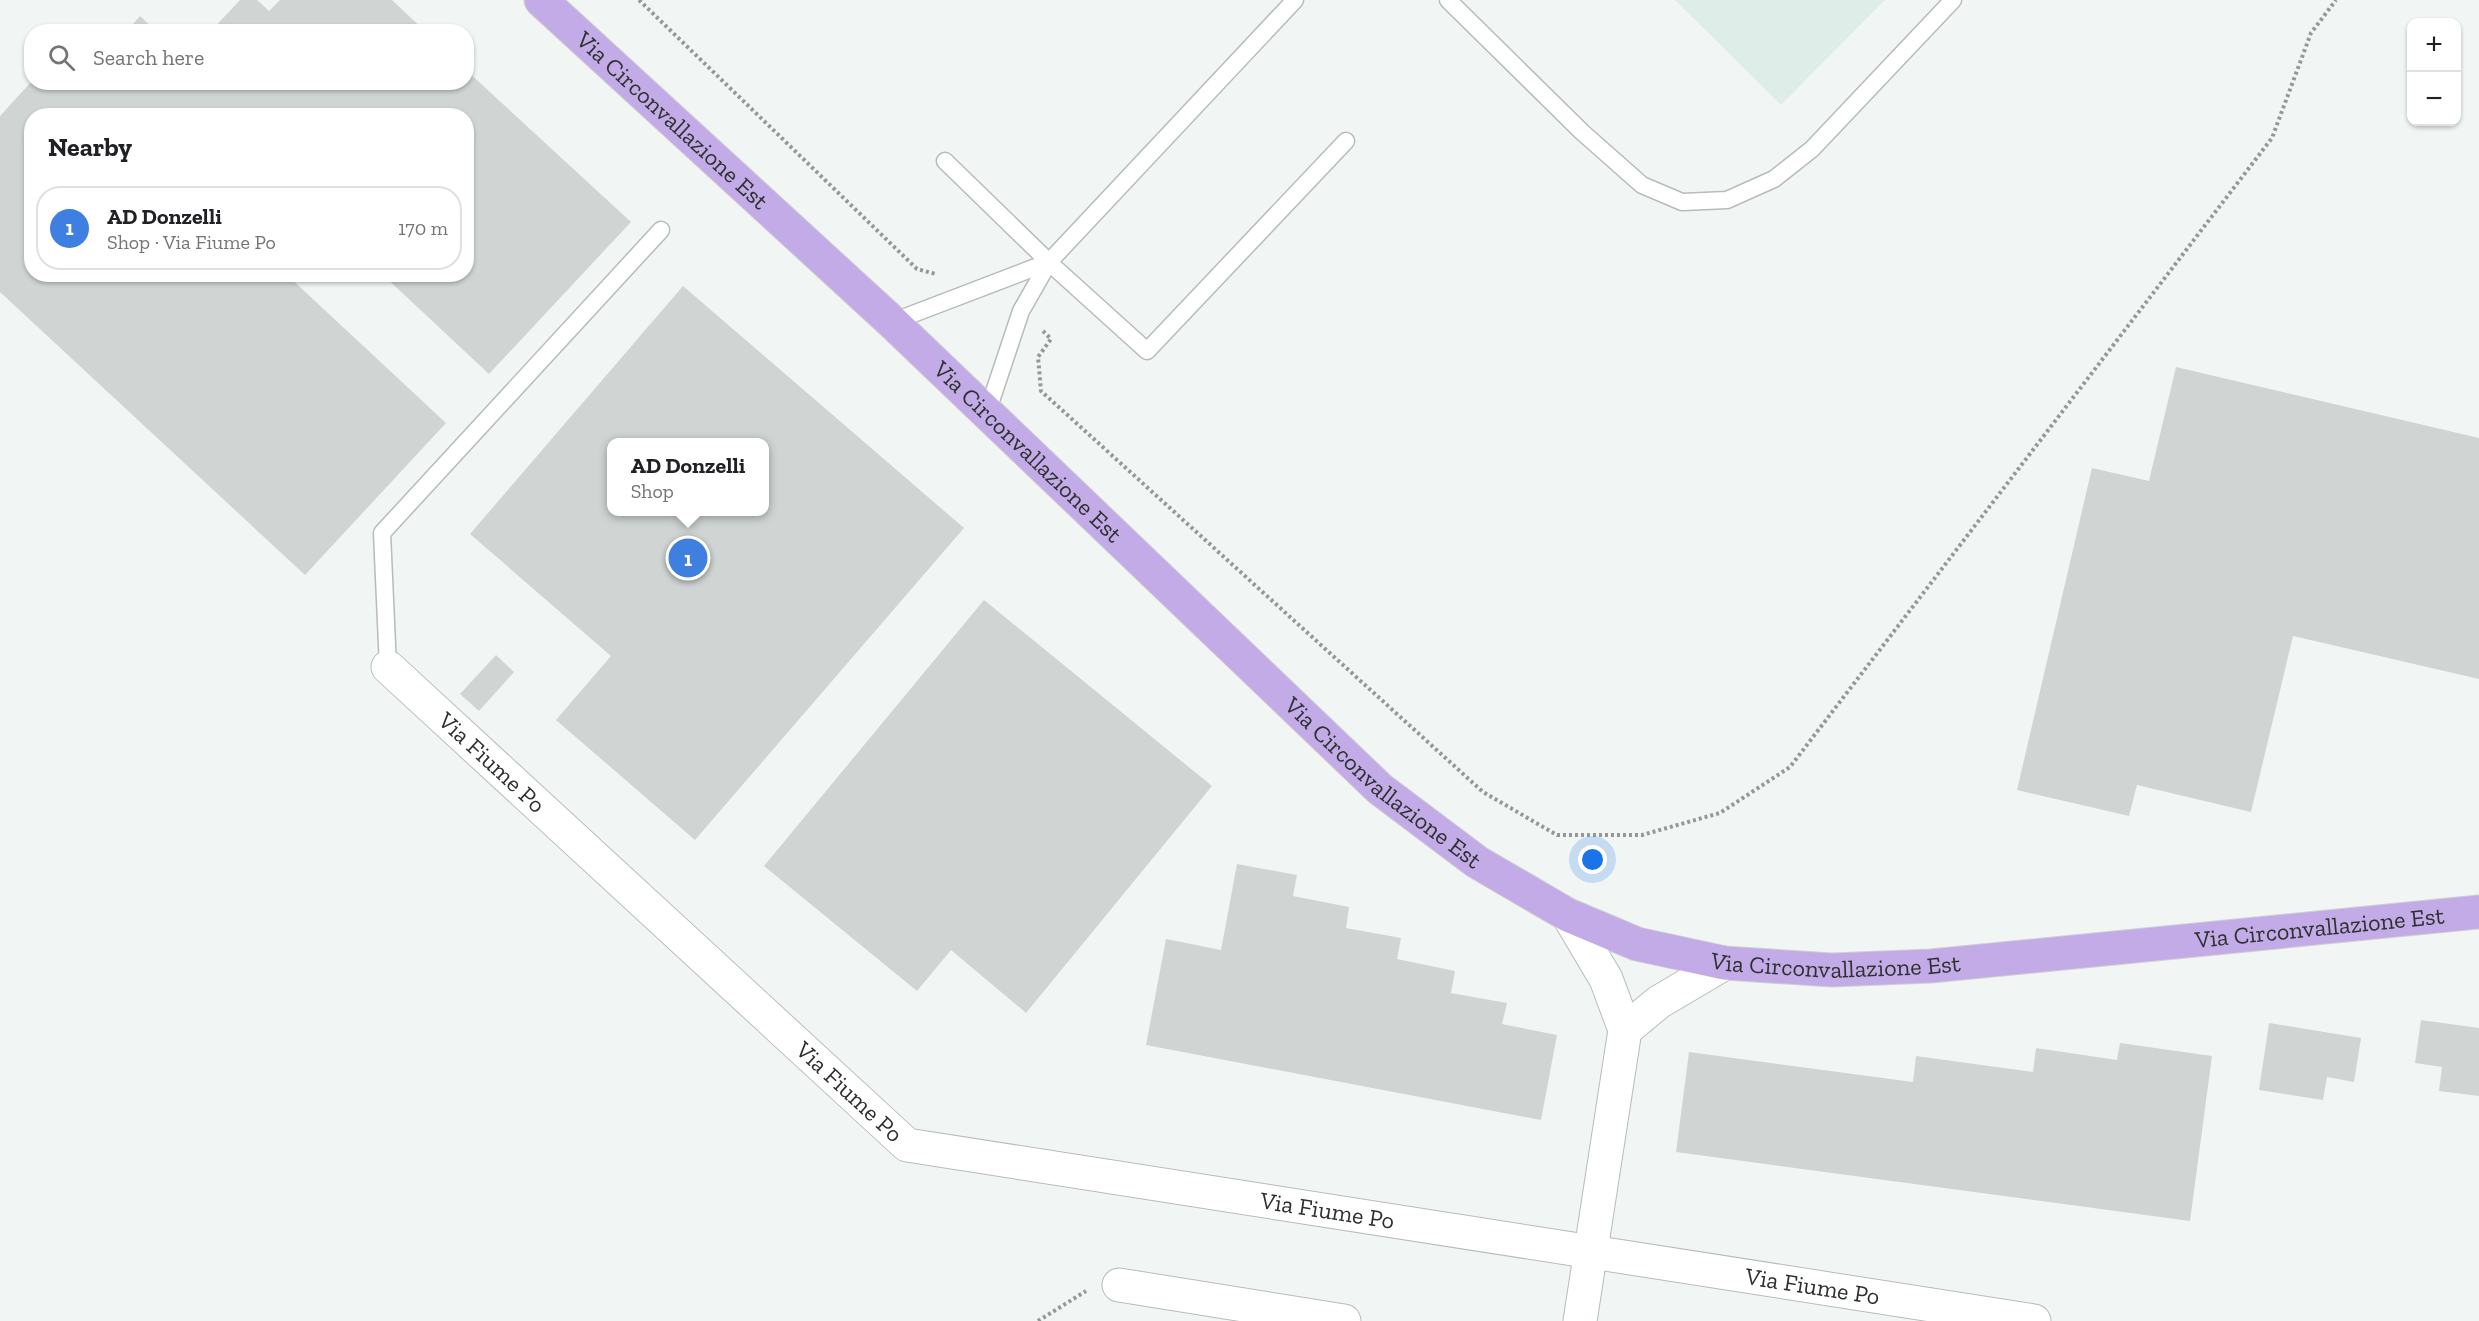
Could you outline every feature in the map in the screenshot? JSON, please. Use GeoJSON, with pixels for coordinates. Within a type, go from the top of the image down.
{"type":"FeatureCollection","features":[{"type":"Feature","properties":{"kind":"main road","name":"Via Circonvallazione Est"},"geometry":{"type":"LineString","coordinates":[[541,0],[892,322],[1380,789],[1477,862],[1568,915],[1637,944],[1725,963],[1832,970],[1931,966],[2479,912]]}},
{"type":"Feature","properties":{"kind":"street","name":"Via Fiume Po"},"geometry":{"type":"LineString","coordinates":[[388,667],[907,1145],[2034,1321]]}},
{"type":"Feature","properties":{"kind":"street"},"geometry":{"type":"LineString","coordinates":[[1568,915],[1606,978],[1625,1030],[1580,1321]]}},
{"type":"Feature","properties":{"kind":"street"},"geometry":{"type":"LineString","coordinates":[[1625,1030],[1659,1002],[1725,963]]}},
{"type":"Feature","properties":{"kind":"street"},"geometry":{"type":"LineString","coordinates":[[1119,1284],[1344,1321]]}},
{"type":"Feature","properties":{"kind":"lane"},"geometry":{"type":"LineString","coordinates":[[987,413],[1021,311],[1049,262],[1295,0]]}},
{"type":"Feature","properties":{"kind":"lane"},"geometry":{"type":"LineString","coordinates":[[1448,0],[1582,132],[1642,185],[1682,202],[1727,200],[1774,179],[1812,148],[1953,0]]}},
{"type":"Feature","properties":{"kind":"lane"},"geometry":{"type":"LineString","coordinates":[[945,161],[1049,262],[1147,351],[1346,141]]}},
{"type":"Feature","properties":{"kind":"lane"},"geometry":{"type":"LineString","coordinates":[[388,667],[382,533],[661,230]]}},
{"type":"Feature","properties":{"kind":"lane"},"geometry":{"type":"LineString","coordinates":[[892,322],[1049,262]]}},
{"type":"Feature","properties":{"kind":"path"},"geometry":{"type":"LineString","coordinates":[[639,0],[917,269],[946,276]]}},
{"type":"Feature","properties":{"kind":"path"},"geometry":{"type":"LineString","coordinates":[[1021,311],[1051,339],[1038,357],[1041,391],[1483,792],[1557,835],[1642,836],[1720,813],[1790,767],[2272,138],[2311,33],[2336,0]]}},
{"type":"Feature","properties":{"kind":"path"},"geometry":{"type":"LineString","coordinates":[[1038,1321],[1082,1292],[1119,1284]]}},
{"type":"Feature","properties":{"kind":"shaded area"},"geometry":{"type":"Polygon","coordinates":[[[1675,0],[1885,0],[1781,105],[1675,0]]]}},
{"type":"Feature","properties":{"kind":"building"},"geometry":{"type":"Polygon","coordinates":[[[240,0],[257,0],[269,11],[280,0],[392,0],[418,24],[218,24],[240,0]]]}},
{"type":"Feature","properties":{"kind":"building"},"geometry":{"type":"Polygon","coordinates":[[[140,16],[148,24],[133,24],[140,16]]]}},
{"type":"Feature","properties":{"kind":"building"},"geometry":{"type":"Polygon","coordinates":[[[474,77],[631,222],[489,374],[391,282],[474,282],[474,108],[24,108],[24,282],[295,282],[446,423],[305,575],[0,292],[0,116],[24,90],[474,90],[474,77]]]}},
{"type":"Feature","properties":{"kind":"building"},"geometry":{"type":"Polygon","coordinates":[[[683,286],[964,528],[695,840],[556,720],[611,656],[470,534],[683,286]]]}},
{"type":"Feature","properties":{"kind":"building"},"geometry":{"type":"Polygon","coordinates":[[[2176,367],[2479,438],[2479,679],[2293,636],[2251,812],[2137,785],[2129,816],[2017,790],[2092,468],[2149,481],[2176,367]]]}},
{"type":"Feature","properties":{"kind":"building"},"geometry":{"type":"Polygon","coordinates":[[[984,600],[1212,786],[1026,1013],[951,950],[917,991],[764,866],[984,600]]]}},
{"type":"Feature","properties":{"kind":"building"},"geometry":{"type":"Polygon","coordinates":[[[496,655],[514,672],[479,711],[460,694],[496,655]]]}},
{"type":"Feature","properties":{"kind":"building"},"geometry":{"type":"Polygon","coordinates":[[[1237,864],[1297,875],[1293,896],[1349,907],[1346,928],[1401,938],[1397,959],[1455,971],[1451,993],[1507,1003],[1502,1024],[1557,1035],[1541,1120],[1146,1045],[1166,939],[1221,950],[1237,864]]]}},
{"type":"Feature","properties":{"kind":"building"},"geometry":{"type":"Polygon","coordinates":[[[2421,1020],[2479,1028],[2479,1096],[2439,1091],[2442,1067],[2415,1063],[2421,1020]]]}},
{"type":"Feature","properties":{"kind":"building"},"geometry":{"type":"Polygon","coordinates":[[[2269,1023],[2361,1038],[2354,1082],[2327,1077],[2323,1100],[2259,1090],[2269,1023]]]}},
{"type":"Feature","properties":{"kind":"building"},"geometry":{"type":"Polygon","coordinates":[[[2120,1043],[2212,1056],[2190,1221],[1676,1152],[1689,1052],[1913,1082],[1916,1056],[2033,1072],[2036,1048],[2117,1060],[2120,1043]]]}},
{"type":"Feature","properties":{"kind":"place","name":"AD Donzelli"},"geometry":{"type":"Point","coordinates":[688,558]}}]}
